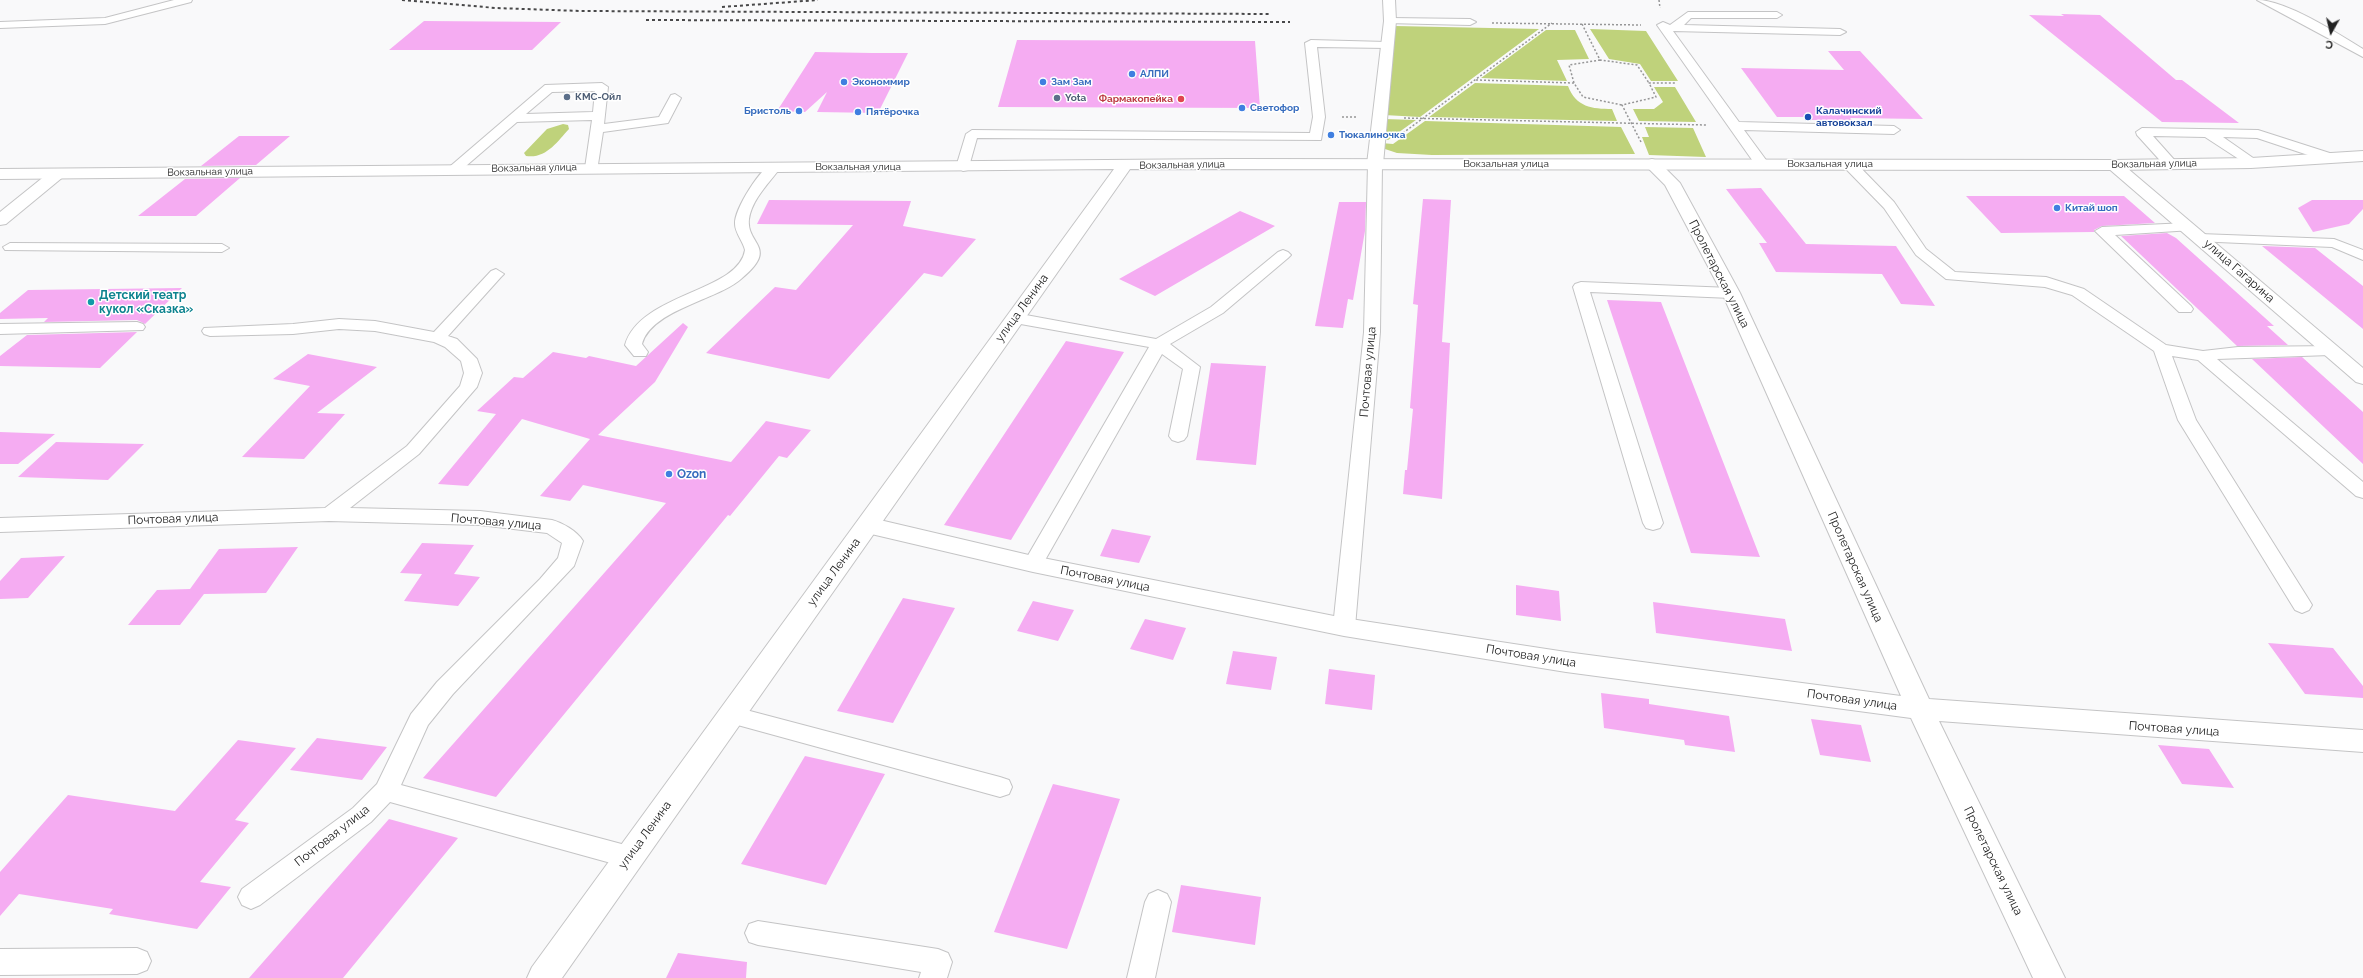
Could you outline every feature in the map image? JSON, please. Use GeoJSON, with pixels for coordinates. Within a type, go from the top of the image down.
{"type":"FeatureCollection","features":[{"type":"Feature","properties":{"kind":"main road"},"geometry":{"type":"LineString","coordinates":[[1375,164],[1390,21],[1389,0]]}},
{"type":"Feature","properties":{"kind":"main road","name":"Вокзальная улица"},"geometry":{"type":"LineString","coordinates":[[0,174],[454,169],[1125,165],[2114,165],[2250,163],[2334,159],[2363,156]]}},
{"type":"Feature","properties":{"kind":"main road","name":"Пролетарская улица"},"geometry":{"type":"LineString","coordinates":[[1652,164],[1672,183],[1731,293],[1920,709],[2049,978]]}},
{"type":"Feature","properties":{"kind":"main road","name":"улица Ленина"},"geometry":{"type":"LineString","coordinates":[[543,978],[1125,165]]}},
{"type":"Feature","properties":{"kind":"main road","name":"улица Гагарина"},"geometry":{"type":"LineString","coordinates":[[2114,165],[2363,378]]}},
{"type":"Feature","properties":{"kind":"main road"},"geometry":{"type":"LineString","coordinates":[[0,220],[57,174]]}},
{"type":"Feature","properties":{"kind":"main road","name":"Почтовая улица"},"geometry":{"type":"LineString","coordinates":[[867,525],[1033,564],[1344,627],[1566,662],[1920,709],[2066,721],[2363,741]]}},
{"type":"Feature","properties":{"kind":"lane"},"geometry":{"type":"LineString","coordinates":[[0,25],[105,21],[187,0]]}},
{"type":"Feature","properties":{"kind":"lane"},"geometry":{"type":"LineString","coordinates":[[2262,0],[2329,33],[2363,54]]}},
{"type":"Feature","properties":{"kind":"lane"},"geometry":{"type":"LineString","coordinates":[[1668,26],[1688,15],[1777,15]]}},
{"type":"Feature","properties":{"kind":"lane"},"geometry":{"type":"LineString","coordinates":[[1390,21],[1470,22]]}},
{"type":"Feature","properties":{"kind":"lane"},"geometry":{"type":"LineString","coordinates":[[1668,26],[1840,32]]}},
{"type":"Feature","properties":{"kind":"lane"},"geometry":{"type":"LineString","coordinates":[[1668,26],[1706,84],[1762,164]]}},
{"type":"Feature","properties":{"kind":"lane"},"geometry":{"type":"LineString","coordinates":[[963,167],[972,134],[1316,137],[1319,117],[1311,43],[1387,45]]}},
{"type":"Feature","properties":{"kind":"lane"},"geometry":{"type":"LineString","coordinates":[[454,169],[549,88],[602,87],[592,168]]}},
{"type":"Feature","properties":{"kind":"lane"},"geometry":{"type":"LineString","coordinates":[[597,130],[664,120],[675,98]]}},
{"type":"Feature","properties":{"kind":"lane"},"geometry":{"type":"LineString","coordinates":[[514,118],[599,116]]}},
{"type":"Feature","properties":{"kind":"lane"},"geometry":{"type":"LineString","coordinates":[[1735,126],[1894,130]]}},
{"type":"Feature","properties":{"kind":"lane"},"geometry":{"type":"LineString","coordinates":[[2171,164],[2142,132],[2258,134],[2334,159]]}},
{"type":"Feature","properties":{"kind":"lane"},"geometry":{"type":"LineString","coordinates":[[2208,133],[2250,163]]}},
{"type":"Feature","properties":{"kind":"lane","name":"Почтовая улица"},"geometry":{"type":"LineString","coordinates":[[1344,627],[1372,332],[1375,164]]}},
{"type":"Feature","properties":{"kind":"lane"},"geometry":{"type":"LineString","coordinates":[[1849,164],[1889,205],[1921,252],[1951,276],[2046,282],[2078,292],[2161,349],[2203,356],[2238,352],[2330,350]]}},
{"type":"Feature","properties":{"kind":"lane"},"geometry":{"type":"LineString","coordinates":[[640,352],[633,345],[637,334],[656,317],[736,277],[746,266],[752,255],[752,243],[743,229],[742,219],[748,205],[774,167]]}},
{"type":"Feature","properties":{"kind":"lane"},"geometry":{"type":"LineString","coordinates":[[2185,309],[2102,231],[2186,227]]}},
{"type":"Feature","properties":{"kind":"lane"},"geometry":{"type":"LineString","coordinates":[[2200,238],[2334,243],[2363,255]]}},
{"type":"Feature","properties":{"kind":"lane"},"geometry":{"type":"LineString","coordinates":[[3,249],[222,248]]}},
{"type":"Feature","properties":{"kind":"lane"},"geometry":{"type":"LineString","coordinates":[[1033,564],[1159,344],[1217,310],[1283,255]]}},
{"type":"Feature","properties":{"kind":"lane"},"geometry":{"type":"LineString","coordinates":[[438,338],[496,274]]}},
{"type":"Feature","properties":{"kind":"lane"},"geometry":{"type":"LineString","coordinates":[[1653,523],[1581,287],[1731,293]]}},
{"type":"Feature","properties":{"kind":"lane"},"geometry":{"type":"LineString","coordinates":[[1015,318],[1159,344],[1192,367],[1178,436]]}},
{"type":"Feature","properties":{"kind":"lane"},"geometry":{"type":"LineString","coordinates":[[210,331],[293,329],[339,324],[375,326],[438,338],[451,343],[469,359],[472,373],[468,387],[413,450],[372,483],[329,514]]}},
{"type":"Feature","properties":{"kind":"lane"},"geometry":{"type":"LineString","coordinates":[[0,329],[137,327]]}},
{"type":"Feature","properties":{"kind":"lane"},"geometry":{"type":"LineString","coordinates":[[2161,349],[2187,420],[2302,605]]}},
{"type":"Feature","properties":{"kind":"lane"},"geometry":{"type":"LineString","coordinates":[[2203,356],[2363,492]]}},
{"type":"Feature","properties":{"kind":"lane","name":"Почтовая улица"},"geometry":{"type":"LineString","coordinates":[[0,525],[329,514],[480,518],[552,527],[573,541],[567,561],[548,584],[445,688],[419,720],[386,791],[362,815],[252,897]]}},
{"type":"Feature","properties":{"kind":"lane"},"geometry":{"type":"LineString","coordinates":[[731,715],[1000,787]]}},
{"type":"Feature","properties":{"kind":"lane"},"geometry":{"type":"LineString","coordinates":[[386,791],[629,857]]}},
{"type":"Feature","properties":{"kind":"lane"},"geometry":{"type":"LineString","coordinates":[[1141,978],[1158,902]]}},
{"type":"Feature","properties":{"kind":"lane"},"geometry":{"type":"LineString","coordinates":[[758,933],[938,962],[933,978]]}},
{"type":"Feature","properties":{"kind":"lane"},"geometry":{"type":"LineString","coordinates":[[0,962],[137,960]]}},
{"type":"Feature","properties":{"kind":"path"},"geometry":{"type":"LineString","coordinates":[[1470,22],[1668,26],[1659,0]]}},
{"type":"Feature","properties":{"kind":"path"},"geometry":{"type":"LineString","coordinates":[[1377,142],[1390,142],[1552,23]]}},
{"type":"Feature","properties":{"kind":"path"},"geometry":{"type":"LineString","coordinates":[[1582,24],[1600,60]]}},
{"type":"Feature","properties":{"kind":"path"},"geometry":{"type":"LineString","coordinates":[[1600,60],[1637,65],[1656,97],[1622,105],[1583,97],[1574,83],[1569,65],[1600,60]]}},
{"type":"Feature","properties":{"kind":"path"},"geometry":{"type":"LineString","coordinates":[[1475,80],[1574,83]]}},
{"type":"Feature","properties":{"kind":"path"},"geometry":{"type":"LineString","coordinates":[[1649,83],[1706,84]]}},
{"type":"Feature","properties":{"kind":"path"},"geometry":{"type":"LineString","coordinates":[[1622,105],[1652,164]]}},
{"type":"Feature","properties":{"kind":"path"},"geometry":{"type":"LineString","coordinates":[[1319,117],[1379,117],[1735,126]]}},
{"type":"Feature","properties":{"kind":"green space"},"geometry":{"type":"Polygon","coordinates":[[[1395,26],[1539,29],[1420,117],[1384,115],[1395,26]]]}},
{"type":"Feature","properties":{"kind":"green space"},"geometry":{"type":"Polygon","coordinates":[[[1590,29],[1646,31],[1678,81],[1651,81],[1640,64],[1609,59],[1590,29]]]}},
{"type":"Feature","properties":{"kind":"green space"},"geometry":{"type":"Polygon","coordinates":[[[1546,30],[1575,30],[1589,59],[1557,60],[1567,81],[1481,78],[1546,30]]]}},
{"type":"Feature","properties":{"kind":"green space"},"geometry":{"type":"Polygon","coordinates":[[[1475,83],[1568,86],[1571,93],[1580,103],[1591,107],[1612,109],[1617,121],[1429,117],[1475,83]]]}},
{"type":"Feature","properties":{"kind":"green space"},"geometry":{"type":"Polygon","coordinates":[[[1654,87],[1675,87],[1696,122],[1639,121],[1633,109],[1654,109],[1663,102],[1654,87]]]}},
{"type":"Feature","properties":{"kind":"green space"},"geometry":{"type":"Polygon","coordinates":[[[1384,119],[1416,120],[1388,140],[1380,139],[1384,119]]]}},
{"type":"Feature","properties":{"kind":"green space"},"geometry":{"type":"Polygon","coordinates":[[[1425,121],[1621,127],[1635,154],[1432,155],[1397,153],[1382,148],[1381,143],[1393,144],[1425,121]]]}},
{"type":"Feature","properties":{"kind":"green space"},"geometry":{"type":"Polygon","coordinates":[[[563,124],[568,125],[569,129],[555,144],[539,155],[526,156],[524,153],[547,129],[563,124]]]}},
{"type":"Feature","properties":{"kind":"green space"},"geometry":{"type":"Polygon","coordinates":[[[1645,127],[1693,128],[1706,157],[1649,155],[1642,137],[1649,137],[1645,127]]]}},
{"type":"Feature","properties":{"kind":"building"},"geometry":{"type":"Polygon","coordinates":[[[2061,14],[2100,15],[2176,80],[2182,80],[2239,123],[2162,122],[2029,15],[2064,16],[2061,14]]]}},
{"type":"Feature","properties":{"kind":"building"},"geometry":{"type":"Polygon","coordinates":[[[424,21],[561,22],[532,50],[389,50],[424,21]]]}},
{"type":"Feature","properties":{"kind":"building","name":"АЛПИ"},"geometry":{"type":"Polygon","coordinates":[[[1017,40],[1255,41],[1260,108],[998,107],[1017,40]]]}},
{"type":"Feature","properties":{"kind":"building"},"geometry":{"type":"Polygon","coordinates":[[[1828,51],[1860,51],[1923,119],[1850,118],[1852,120],[1810,120],[1808,117],[1777,117],[1741,68],[1844,70],[1828,51]]]}},
{"type":"Feature","properties":{"kind":"building","name":"Экономмир"},"geometry":{"type":"Polygon","coordinates":[[[815,52],[908,53],[878,113],[817,112],[827,92],[805,112],[777,111],[815,52]]]}},
{"type":"Feature","properties":{"kind":"building"},"geometry":{"type":"Polygon","coordinates":[[[239,136],[290,136],[256,165],[201,166],[239,136]]]}},
{"type":"Feature","properties":{"kind":"building"},"geometry":{"type":"Polygon","coordinates":[[[240,178],[196,216],[138,216],[185,179],[240,178]]]}},
{"type":"Feature","properties":{"kind":"building"},"geometry":{"type":"Polygon","coordinates":[[[1761,188],[1806,244],[1896,246],[1935,306],[1901,304],[1882,274],[1776,272],[1759,243],[1767,243],[1726,189],[1761,188]]]}},
{"type":"Feature","properties":{"kind":"building","name":"Китай шоп"},"geometry":{"type":"Polygon","coordinates":[[[1966,196],[2124,196],[2155,223],[2102,226],[2094,230],[2094,232],[2001,233],[1966,196]]]}},
{"type":"Feature","properties":{"kind":"building"},"geometry":{"type":"Polygon","coordinates":[[[1423,199],[1451,200],[1442,342],[1450,343],[1442,499],[1403,494],[1413,409],[1410,408],[1418,305],[1413,304],[1423,199]]]}},
{"type":"Feature","properties":{"kind":"building"},"geometry":{"type":"Polygon","coordinates":[[[769,200],[911,201],[903,226],[976,239],[942,277],[924,273],[829,379],[706,353],[775,287],[796,290],[853,225],[757,224],[769,200]]]}},
{"type":"Feature","properties":{"kind":"building"},"geometry":{"type":"Polygon","coordinates":[[[2312,200],[2363,200],[2363,209],[2349,224],[2313,232],[2298,208],[2312,200]]]}},
{"type":"Feature","properties":{"kind":"building"},"geometry":{"type":"Polygon","coordinates":[[[1339,202],[1366,202],[1365,231],[1353,300],[1348,299],[1343,328],[1315,326],[1339,202]]]}},
{"type":"Feature","properties":{"kind":"building"},"geometry":{"type":"Polygon","coordinates":[[[1240,211],[1275,226],[1155,296],[1119,279],[1240,211]]]}},
{"type":"Feature","properties":{"kind":"building"},"geometry":{"type":"Polygon","coordinates":[[[2167,233],[2176,238],[2274,326],[2267,326],[2288,345],[2237,346],[2121,236],[2167,233]]]}},
{"type":"Feature","properties":{"kind":"building"},"geometry":{"type":"Polygon","coordinates":[[[2262,246],[2315,248],[2363,286],[2363,329],[2262,246]]]}},
{"type":"Feature","properties":{"kind":"building","name":"Детский театр кукол «Сказка»"},"geometry":{"type":"Polygon","coordinates":[[[182,288],[145,324],[137,320],[44,322],[48,318],[0,319],[0,313],[28,290],[182,288]]]}},
{"type":"Feature","properties":{"kind":"building"},"geometry":{"type":"Polygon","coordinates":[[[1607,300],[1661,302],[1760,557],[1691,553],[1607,300]]]}},
{"type":"Feature","properties":{"kind":"building"},"geometry":{"type":"Polygon","coordinates":[[[683,323],[688,327],[655,382],[598,435],[731,462],[766,421],[811,430],[787,458],[779,456],[730,516],[728,515],[496,797],[423,778],[666,503],[583,485],[570,501],[540,496],[590,439],[522,419],[468,486],[438,484],[496,414],[477,411],[514,377],[523,378],[553,352],[586,358],[589,356],[636,366],[683,323]]]}},
{"type":"Feature","properties":{"kind":"building"},"geometry":{"type":"Polygon","coordinates":[[[137,332],[100,368],[0,366],[0,356],[27,335],[137,332]]]}},
{"type":"Feature","properties":{"kind":"building"},"geometry":{"type":"Polygon","coordinates":[[[1066,341],[1124,352],[1011,540],[944,525],[1066,341]]]}},
{"type":"Feature","properties":{"kind":"building"},"geometry":{"type":"Polygon","coordinates":[[[308,354],[377,367],[317,413],[345,414],[304,459],[242,457],[310,386],[273,379],[308,354]]]}},
{"type":"Feature","properties":{"kind":"building"},"geometry":{"type":"Polygon","coordinates":[[[2302,357],[2363,412],[2363,464],[2252,359],[2302,357]]]}},
{"type":"Feature","properties":{"kind":"building"},"geometry":{"type":"Polygon","coordinates":[[[1211,363],[1266,366],[1256,465],[1196,460],[1211,363]]]}},
{"type":"Feature","properties":{"kind":"building"},"geometry":{"type":"Polygon","coordinates":[[[0,432],[55,434],[18,464],[0,464],[0,432]]]}},
{"type":"Feature","properties":{"kind":"building"},"geometry":{"type":"Polygon","coordinates":[[[56,442],[144,444],[108,480],[18,477],[56,442]]]}},
{"type":"Feature","properties":{"kind":"building"},"geometry":{"type":"Polygon","coordinates":[[[1112,529],[1151,536],[1139,563],[1100,556],[1112,529]]]}},
{"type":"Feature","properties":{"kind":"building"},"geometry":{"type":"Polygon","coordinates":[[[422,543],[474,545],[454,574],[480,577],[458,606],[404,601],[422,574],[400,573],[422,543]]]}},
{"type":"Feature","properties":{"kind":"building"},"geometry":{"type":"Polygon","coordinates":[[[298,547],[266,593],[204,594],[180,625],[128,625],[157,590],[190,589],[219,549],[298,547]]]}},
{"type":"Feature","properties":{"kind":"building"},"geometry":{"type":"Polygon","coordinates":[[[65,556],[28,598],[0,599],[0,581],[21,558],[65,556]]]}},
{"type":"Feature","properties":{"kind":"building"},"geometry":{"type":"Polygon","coordinates":[[[1516,585],[1559,591],[1561,621],[1516,615],[1516,585]]]}},
{"type":"Feature","properties":{"kind":"building"},"geometry":{"type":"Polygon","coordinates":[[[903,598],[955,608],[893,723],[837,711],[903,598]]]}},
{"type":"Feature","properties":{"kind":"building"},"geometry":{"type":"Polygon","coordinates":[[[1033,601],[1074,610],[1058,641],[1017,631],[1033,601]]]}},
{"type":"Feature","properties":{"kind":"building"},"geometry":{"type":"Polygon","coordinates":[[[1653,602],[1785,619],[1792,651],[1656,633],[1653,602]]]}},
{"type":"Feature","properties":{"kind":"building"},"geometry":{"type":"Polygon","coordinates":[[[1145,619],[1186,628],[1173,660],[1130,649],[1145,619]]]}},
{"type":"Feature","properties":{"kind":"building"},"geometry":{"type":"Polygon","coordinates":[[[2268,643],[2333,648],[2363,686],[2363,698],[2305,694],[2268,643]]]}},
{"type":"Feature","properties":{"kind":"building"},"geometry":{"type":"Polygon","coordinates":[[[1233,651],[1277,657],[1271,690],[1226,684],[1233,651]]]}},
{"type":"Feature","properties":{"kind":"building"},"geometry":{"type":"Polygon","coordinates":[[[1329,669],[1375,675],[1372,710],[1325,704],[1329,669]]]}},
{"type":"Feature","properties":{"kind":"building"},"geometry":{"type":"Polygon","coordinates":[[[1601,693],[1649,699],[1649,704],[1729,716],[1735,752],[1685,745],[1684,740],[1604,728],[1601,693]]]}},
{"type":"Feature","properties":{"kind":"building"},"geometry":{"type":"Polygon","coordinates":[[[1811,719],[1861,725],[1871,762],[1820,755],[1811,719]]]}},
{"type":"Feature","properties":{"kind":"building"},"geometry":{"type":"Polygon","coordinates":[[[317,738],[387,747],[362,780],[290,770],[317,738]]]}},
{"type":"Feature","properties":{"kind":"building"},"geometry":{"type":"Polygon","coordinates":[[[238,740],[296,748],[235,820],[249,823],[200,882],[231,887],[197,929],[109,914],[113,909],[19,894],[0,916],[0,872],[68,795],[175,811],[238,740]]]}},
{"type":"Feature","properties":{"kind":"building"},"geometry":{"type":"Polygon","coordinates":[[[2158,745],[2209,749],[2234,788],[2182,784],[2158,745]]]}},
{"type":"Feature","properties":{"kind":"building"},"geometry":{"type":"Polygon","coordinates":[[[805,756],[885,774],[826,885],[741,864],[805,756]]]}},
{"type":"Feature","properties":{"kind":"building"},"geometry":{"type":"Polygon","coordinates":[[[1053,784],[1120,799],[1067,949],[994,932],[1053,784]]]}},
{"type":"Feature","properties":{"kind":"building"},"geometry":{"type":"Polygon","coordinates":[[[389,819],[458,838],[343,978],[249,978],[389,819]]]}},
{"type":"Feature","properties":{"kind":"building"},"geometry":{"type":"Polygon","coordinates":[[[1181,885],[1261,897],[1255,945],[1172,932],[1181,885]]]}},
{"type":"Feature","properties":{"kind":"building"},"geometry":{"type":"Polygon","coordinates":[[[678,953],[747,962],[746,978],[666,978],[678,953]]]}},
{"type":"Feature","properties":{"kind":"railway"},"geometry":{"type":"LineString","coordinates":[[402,0],[496,8],[581,11],[1271,14]]}},
{"type":"Feature","properties":{"kind":"railway"},"geometry":{"type":"LineString","coordinates":[[722,7],[818,0]]}},
{"type":"Feature","properties":{"kind":"railway"},"geometry":{"type":"LineString","coordinates":[[646,20],[1290,22]]}},
{"type":"Feature","properties":{"kind":"place","name":"АЛПИ"},"geometry":{"type":"Point","coordinates":[1132,74]}},
{"type":"Feature","properties":{"kind":"place","name":"Экономмир"},"geometry":{"type":"Point","coordinates":[844,82]}},
{"type":"Feature","properties":{"kind":"place","name":"Зам Зам"},"geometry":{"type":"Point","coordinates":[1043,82]}},
{"type":"Feature","properties":{"kind":"place","name":"КМС-Ойл"},"geometry":{"type":"Point","coordinates":[567,97]}},
{"type":"Feature","properties":{"kind":"place","name":"Yota"},"geometry":{"type":"Point","coordinates":[1057,98]}},
{"type":"Feature","properties":{"kind":"place","name":"Фармакопейка"},"geometry":{"type":"Point","coordinates":[1181,99]}},
{"type":"Feature","properties":{"kind":"place","name":"Светофор"},"geometry":{"type":"Point","coordinates":[1242,108]}},
{"type":"Feature","properties":{"kind":"place","name":"Бристоль"},"geometry":{"type":"Point","coordinates":[799,111]}},
{"type":"Feature","properties":{"kind":"place","name":"Пятёрочка"},"geometry":{"type":"Point","coordinates":[858,112]}},
{"type":"Feature","properties":{"kind":"place","name":"Калачинский автовокзал"},"geometry":{"type":"Point","coordinates":[1808,117]}},
{"type":"Feature","properties":{"kind":"place","name":"Тюкалиночка"},"geometry":{"type":"Point","coordinates":[1331,135]}},
{"type":"Feature","properties":{"kind":"place","name":"Китай шоп"},"geometry":{"type":"Point","coordinates":[2057,208]}},
{"type":"Feature","properties":{"kind":"place","name":"Детский театр кукол «Сказка»"},"geometry":{"type":"Point","coordinates":[91,302]}},
{"type":"Feature","properties":{"kind":"place","name":"Ozon"},"geometry":{"type":"Point","coordinates":[669,474]}}]}
